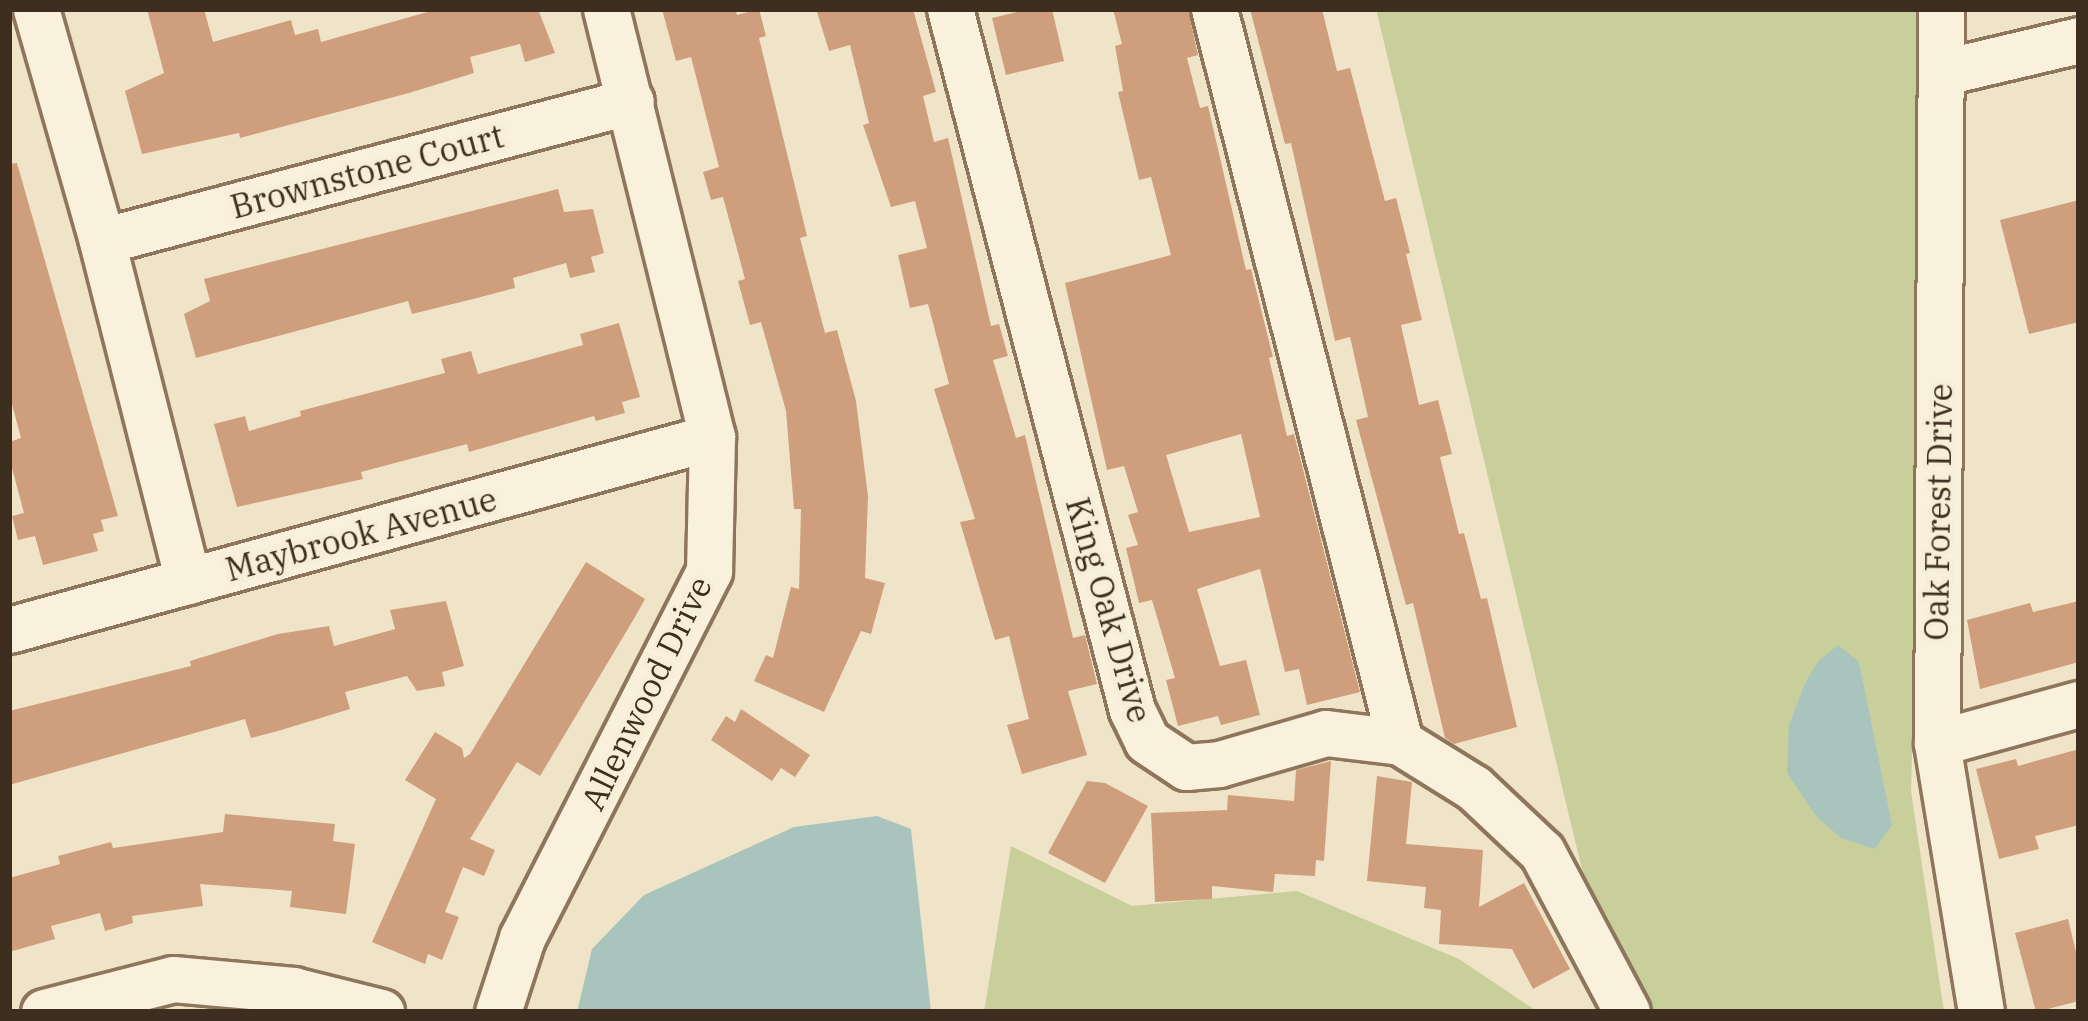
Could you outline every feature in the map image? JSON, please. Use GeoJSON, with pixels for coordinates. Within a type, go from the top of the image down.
{"type":"FeatureCollection","features":[{"type":"Feature","properties":{"kind":"street"},"geometry":{"type":"LineString","coordinates":[[36,9],[102,242],[188,581]]}},
{"type":"Feature","properties":{"kind":"street","name":"Allenwood Drive"},"geometry":{"type":"LineString","coordinates":[[498,1012],[522,938],[709,571],[712,437],[606,9]]}},
{"type":"Feature","properties":{"kind":"street","name":"King Oak Drive"},"geometry":{"type":"LineString","coordinates":[[950,9],[1132,710],[1147,741],[1186,767],[1220,764],[1326,733],[1400,742],[1474,788],[1541,853],[1627,1012]]}},
{"type":"Feature","properties":{"kind":"street"},"geometry":{"type":"LineString","coordinates":[[1214,9],[1400,742]]}},
{"type":"Feature","properties":{"kind":"street","name":"Oak Forest Drive"},"geometry":{"type":"LineString","coordinates":[[1941,9],[1937,743],[1981,1012]]}},
{"type":"Feature","properties":{"kind":"street"},"geometry":{"type":"LineString","coordinates":[[1943,72],[2079,40]]}},
{"type":"Feature","properties":{"kind":"street","name":"Brownstone Court"},"geometry":{"type":"LineString","coordinates":[[102,242],[631,101]]}},
{"type":"Feature","properties":{"kind":"street","name":"Maybrook Avenue"},"geometry":{"type":"LineString","coordinates":[[9,630],[712,437]]}},
{"type":"Feature","properties":{"kind":"street"},"geometry":{"type":"LineString","coordinates":[[1937,743],[2079,704]]}},
{"type":"Feature","properties":{"kind":"street"},"geometry":{"type":"LineString","coordinates":[[44,1012],[172,979],[293,990],[381,1012]]}},
{"type":"Feature","properties":{"kind":"green space"},"geometry":{"type":"Polygon","coordinates":[[[1376,9],[1934,9],[1911,791],[1944,1012],[1616,1012],[1376,9]]]}},
{"type":"Feature","properties":{"kind":"green space"},"geometry":{"type":"Polygon","coordinates":[[[1011,846],[1132,906],[1297,891],[1459,959],[1538,1012],[984,1012],[1011,846]]]}},
{"type":"Feature","properties":{"kind":"water"},"geometry":{"type":"Polygon","coordinates":[[[1838,645],[1859,662],[1892,825],[1875,849],[1841,838],[1816,816],[1787,773],[1789,725],[1805,683],[1819,660],[1838,645]]]}},
{"type":"Feature","properties":{"kind":"water"},"geometry":{"type":"Polygon","coordinates":[[[877,816],[911,829],[931,1012],[577,1012],[592,949],[644,895],[794,827],[877,816]]]}},
{"type":"Feature","properties":{"kind":"building"},"geometry":{"type":"Polygon","coordinates":[[[147,9],[204,9],[213,42],[291,20],[295,35],[318,29],[321,42],[438,9],[538,9],[555,53],[525,62],[520,44],[470,57],[474,73],[409,93],[240,138],[239,133],[142,154],[125,91],[164,73],[147,9]]]}},
{"type":"Feature","properties":{"kind":"building"},"geometry":{"type":"Polygon","coordinates":[[[662,9],[735,9],[737,15],[759,9],[766,36],[759,38],[807,236],[800,238],[825,333],[837,330],[856,401],[868,496],[865,578],[885,583],[871,634],[861,631],[824,712],[754,681],[766,655],[773,658],[791,587],[799,589],[801,509],[794,509],[786,411],[761,322],[750,325],[738,281],[745,279],[723,197],[711,200],[703,172],[719,167],[691,57],[676,61],[662,9]]]}},
{"type":"Feature","properties":{"kind":"building"},"geometry":{"type":"Polygon","coordinates":[[[816,9],[913,9],[936,92],[923,96],[934,142],[948,138],[991,326],[999,324],[1008,356],[993,360],[1016,438],[1025,435],[1073,638],[1085,635],[1097,684],[1068,691],[1087,755],[1022,774],[1007,725],[1029,719],[1009,636],[995,640],[960,522],[975,519],[934,389],[949,384],[928,304],[910,308],[898,255],[927,248],[915,201],[891,207],[863,125],[869,123],[850,45],[829,51],[816,9]]]}},
{"type":"Feature","properties":{"kind":"building"},"geometry":{"type":"Polygon","coordinates":[[[1052,9],[1064,61],[1006,75],[992,18],[1052,9]]]}},
{"type":"Feature","properties":{"kind":"building"},"geometry":{"type":"Polygon","coordinates":[[[1113,9],[1188,9],[1198,55],[1187,58],[1200,108],[1208,106],[1246,270],[1251,269],[1273,357],[1269,358],[1287,436],[1294,434],[1360,692],[1307,705],[1299,669],[1285,672],[1260,569],[1197,589],[1220,666],[1246,660],[1260,715],[1221,725],[1218,716],[1178,726],[1166,680],[1175,678],[1152,600],[1139,603],[1126,548],[1138,545],[1128,515],[1138,512],[1124,466],[1107,470],[1065,283],[1171,255],[1151,177],[1139,180],[1118,92],[1123,91],[1115,46],[1122,44],[1113,9]],[[1241,434],[1166,455],[1189,532],[1260,517],[1241,434]]]}},
{"type":"Feature","properties":{"kind":"building"},"geometry":{"type":"Polygon","coordinates":[[[1250,9],[1322,9],[1337,71],[1350,68],[1385,201],[1396,198],[1410,253],[1406,254],[1422,320],[1401,325],[1419,405],[1438,400],[1452,454],[1440,457],[1459,534],[1464,533],[1481,599],[1487,598],[1517,727],[1454,744],[1445,738],[1413,603],[1406,605],[1356,420],[1368,417],[1350,337],[1335,341],[1291,143],[1285,144],[1250,9]]]}},
{"type":"Feature","properties":{"kind":"building"},"geometry":{"type":"Polygon","coordinates":[[[17,163],[118,516],[101,520],[104,531],[93,534],[98,551],[43,565],[35,536],[18,540],[12,516],[24,513],[9,457],[9,442],[21,438],[9,393],[9,164],[17,163]]]}},
{"type":"Feature","properties":{"kind":"building"},"geometry":{"type":"Polygon","coordinates":[[[558,189],[564,212],[593,209],[604,253],[591,257],[595,272],[570,278],[566,263],[513,278],[515,288],[477,298],[412,314],[408,301],[196,358],[184,314],[210,301],[204,279],[558,189]]]}},
{"type":"Feature","properties":{"kind":"building"},"geometry":{"type":"Polygon","coordinates":[[[2079,200],[2079,322],[2029,334],[2000,220],[2079,200]]]}},
{"type":"Feature","properties":{"kind":"building"},"geometry":{"type":"Polygon","coordinates":[[[619,323],[640,397],[622,402],[625,413],[596,421],[594,416],[469,452],[467,444],[361,472],[363,479],[237,507],[214,424],[245,416],[249,431],[301,416],[300,411],[445,373],[441,359],[471,351],[478,374],[583,345],[580,334],[619,323]]]}},
{"type":"Feature","properties":{"kind":"building"},"geometry":{"type":"Polygon","coordinates":[[[586,562],[645,599],[540,776],[517,762],[470,839],[495,850],[484,876],[463,867],[445,912],[459,917],[442,960],[428,954],[425,964],[372,942],[436,799],[405,780],[435,732],[462,748],[464,758],[470,754],[586,562]]]}},
{"type":"Feature","properties":{"kind":"building"},"geometry":{"type":"Polygon","coordinates":[[[446,601],[464,666],[442,672],[445,686],[417,691],[407,676],[345,692],[350,709],[278,731],[251,738],[245,719],[9,785],[9,711],[191,666],[190,661],[278,634],[329,626],[334,646],[395,629],[390,610],[446,601]]]}},
{"type":"Feature","properties":{"kind":"building"},"geometry":{"type":"Polygon","coordinates":[[[2079,601],[2079,662],[1980,689],[1967,620],[2030,603],[2033,612],[2079,601]]]}},
{"type":"Feature","properties":{"kind":"building"},"geometry":{"type":"Polygon","coordinates":[[[741,709],[810,755],[795,777],[781,768],[772,781],[711,740],[726,716],[735,722],[741,709]]]}},
{"type":"Feature","properties":{"kind":"building"},"geometry":{"type":"Polygon","coordinates":[[[2079,749],[2079,825],[2035,836],[2039,849],[1999,859],[1976,769],[2016,759],[2018,766],[2079,749]]]}},
{"type":"Feature","properties":{"kind":"building"},"geometry":{"type":"Polygon","coordinates":[[[1331,761],[1324,861],[1316,860],[1315,876],[1275,874],[1273,892],[1212,886],[1212,899],[1155,902],[1151,813],[1227,810],[1228,795],[1294,801],[1296,770],[1331,761]]]}},
{"type":"Feature","properties":{"kind":"building"},"geometry":{"type":"Polygon","coordinates":[[[1377,776],[1412,782],[1406,844],[1483,850],[1479,907],[1524,883],[1570,969],[1533,989],[1512,949],[1439,944],[1441,910],[1424,908],[1426,887],[1367,881],[1377,776]]]}},
{"type":"Feature","properties":{"kind":"building"},"geometry":{"type":"Polygon","coordinates":[[[1087,781],[1105,783],[1148,806],[1105,883],[1048,853],[1087,781]]]}},
{"type":"Feature","properties":{"kind":"building"},"geometry":{"type":"Polygon","coordinates":[[[225,814],[335,824],[333,841],[355,844],[346,914],[290,907],[292,891],[200,884],[203,906],[132,916],[133,923],[105,931],[100,913],[51,926],[55,939],[9,952],[9,878],[60,864],[58,856],[111,842],[113,848],[223,832],[225,814]]]}},
{"type":"Feature","properties":{"kind":"building"},"geometry":{"type":"Polygon","coordinates":[[[2068,919],[2079,964],[2079,1001],[2036,1012],[2015,933],[2068,919]]]}}]}
